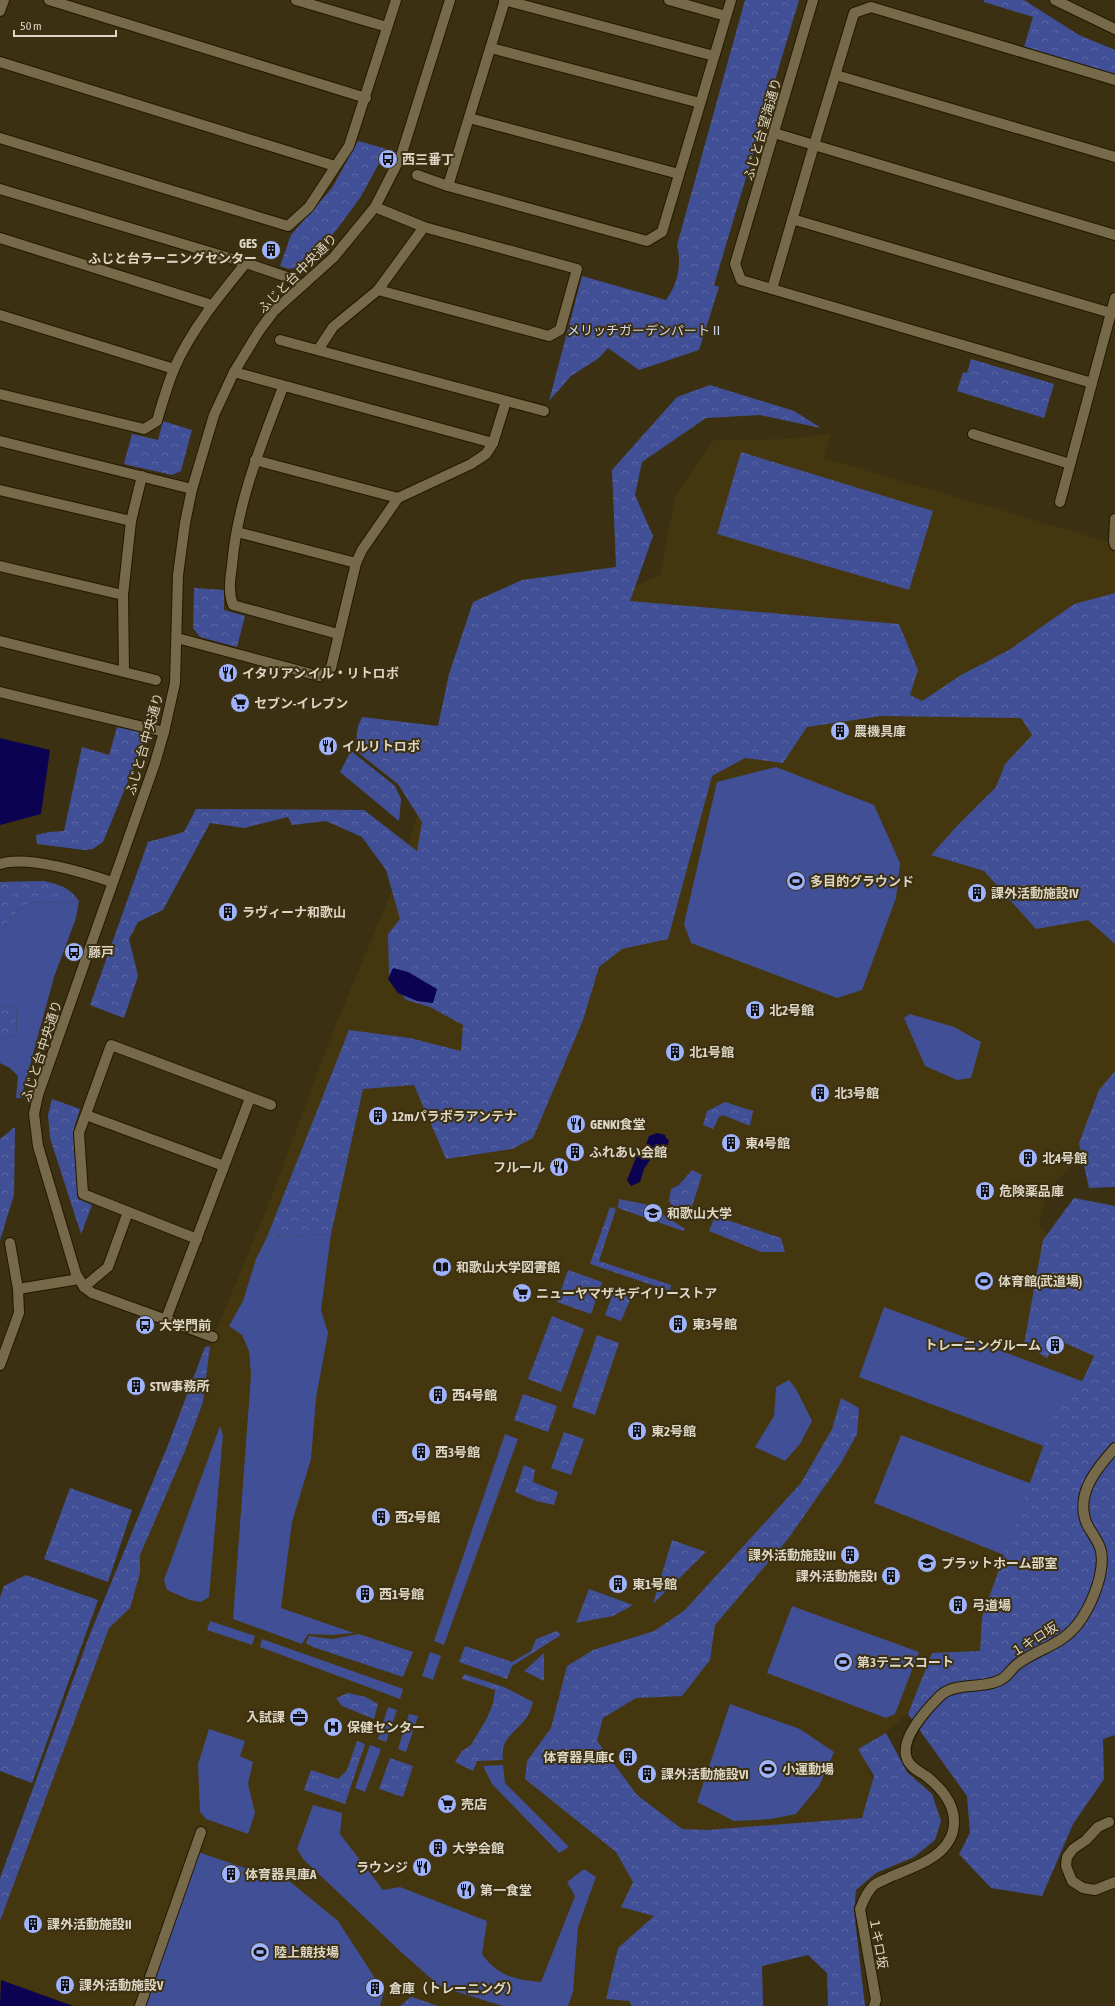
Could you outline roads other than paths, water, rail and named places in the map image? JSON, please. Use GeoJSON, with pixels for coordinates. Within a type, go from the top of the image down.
{"type":"FeatureCollection","features":[{"type":"Feature","properties":{"kind":"street"},"geometry":{"type":"LineString","coordinates":[[0,11],[4,0]]}},
{"type":"Feature","properties":{"kind":"street"},"geometry":{"type":"LineString","coordinates":[[49,0],[366,98]]}},
{"type":"Feature","properties":{"kind":"street"},"geometry":{"type":"LineString","coordinates":[[296,0],[387,28]]}},
{"type":"Feature","properties":{"kind":"street"},"geometry":{"type":"LineString","coordinates":[[0,138],[288,226],[309,207],[349,146],[366,98],[396,0]]}},
{"type":"Feature","properties":{"kind":"street","name":"ふじと台 中央通り"},"geometry":{"type":"LineString","coordinates":[[81,1283],[38,1146],[34,1114],[44,1076],[164,732],[175,682],[178,575],[185,523],[192,489],[214,415],[234,372],[259,331],[274,311],[334,257],[375,207],[401,156],[450,0]]}},
{"type":"Feature","properties":{"kind":"street"},"geometry":{"type":"LineString","coordinates":[[448,186],[491,48],[504,0],[714,56]]}},
{"type":"Feature","properties":{"kind":"street"},"geometry":{"type":"LineString","coordinates":[[669,0],[726,16]]}},
{"type":"Feature","properties":{"kind":"street"},"geometry":{"type":"LineString","coordinates":[[417,175],[448,186],[647,241],[662,232],[731,0]]}},
{"type":"Feature","properties":{"kind":"street","name":"ふじと台 望海通り"},"geometry":{"type":"LineString","coordinates":[[772,289],[741,280],[735,264],[813,0]]}},
{"type":"Feature","properties":{"kind":"street"},"geometry":{"type":"LineString","coordinates":[[1055,0],[1115,29]]}},
{"type":"Feature","properties":{"kind":"street"},"geometry":{"type":"LineString","coordinates":[[1092,383],[772,289],[854,13],[871,7],[1115,80]]}},
{"type":"Feature","properties":{"kind":"street"},"geometry":{"type":"LineString","coordinates":[[491,48],[700,103]]}},
{"type":"Feature","properties":{"kind":"street"},"geometry":{"type":"LineString","coordinates":[[0,62],[335,166]]}},
{"type":"Feature","properties":{"kind":"street"},"geometry":{"type":"LineString","coordinates":[[836,75],[1115,157]]}},
{"type":"Feature","properties":{"kind":"street"},"geometry":{"type":"LineString","coordinates":[[469,118],[679,174]]}},
{"type":"Feature","properties":{"kind":"street"},"geometry":{"type":"LineString","coordinates":[[774,133],[1115,235]]}},
{"type":"Feature","properties":{"kind":"street"},"geometry":{"type":"LineString","coordinates":[[0,188],[287,277],[302,286]]}},
{"type":"Feature","properties":{"kind":"street"},"geometry":{"type":"LineString","coordinates":[[375,207],[424,227],[577,269],[560,330],[549,336],[378,290]]}},
{"type":"Feature","properties":{"kind":"street"},"geometry":{"type":"LineString","coordinates":[[792,219],[1111,313]]}},
{"type":"Feature","properties":{"kind":"street"},"geometry":{"type":"LineString","coordinates":[[318,350],[333,327],[378,290],[424,227]]}},
{"type":"Feature","properties":{"kind":"street"},"geometry":{"type":"LineString","coordinates":[[0,238],[212,305]]}},
{"type":"Feature","properties":{"kind":"street"},"geometry":{"type":"LineString","coordinates":[[0,394],[144,429],[156,421],[174,369],[212,305],[246,264]]}},
{"type":"Feature","properties":{"kind":"street"},"geometry":{"type":"LineString","coordinates":[[1060,502],[1115,298]]}},
{"type":"Feature","properties":{"kind":"street"},"geometry":{"type":"LineString","coordinates":[[0,315],[174,369]]}},
{"type":"Feature","properties":{"kind":"street"},"geometry":{"type":"LineString","coordinates":[[280,340],[544,411]]}},
{"type":"Feature","properties":{"kind":"street"},"geometry":{"type":"LineString","coordinates":[[234,372],[283,387],[492,443]]}},
{"type":"Feature","properties":{"kind":"street"},"geometry":{"type":"LineString","coordinates":[[283,387],[255,460],[233,551],[229,594],[233,605],[338,634]]}},
{"type":"Feature","properties":{"kind":"street"},"geometry":{"type":"LineString","coordinates":[[176,638],[319,676],[330,668],[356,563],[362,550],[398,498],[471,464],[486,454],[492,443],[506,401]]}},
{"type":"Feature","properties":{"kind":"street"},"geometry":{"type":"LineString","coordinates":[[972,434],[1070,464]]}},
{"type":"Feature","properties":{"kind":"street"},"geometry":{"type":"LineString","coordinates":[[0,441],[192,489]]}},
{"type":"Feature","properties":{"kind":"street"},"geometry":{"type":"LineString","coordinates":[[255,460],[398,498]]}},
{"type":"Feature","properties":{"kind":"street"},"geometry":{"type":"LineString","coordinates":[[124,671],[123,595],[131,521],[142,476]]}},
{"type":"Feature","properties":{"kind":"street"},"geometry":{"type":"LineString","coordinates":[[0,490],[131,521]]}},
{"type":"Feature","properties":{"kind":"street"},"geometry":{"type":"LineString","coordinates":[[1115,519],[1115,545]]}},
{"type":"Feature","properties":{"kind":"street"},"geometry":{"type":"LineString","coordinates":[[237,532],[356,563]]}},
{"type":"Feature","properties":{"kind":"street"},"geometry":{"type":"LineString","coordinates":[[0,566],[123,595]]}},
{"type":"Feature","properties":{"kind":"street"},"geometry":{"type":"LineString","coordinates":[[0,641],[156,680]]}},
{"type":"Feature","properties":{"kind":"street"},"geometry":{"type":"LineString","coordinates":[[0,692],[164,732]]}},
{"type":"Feature","properties":{"kind":"street"},"geometry":{"type":"LineString","coordinates":[[0,864],[22,862],[57,867],[85,873],[112,882]]}},
{"type":"Feature","properties":{"kind":"street"},"geometry":{"type":"LineString","coordinates":[[196,1238],[83,1194],[79,1133],[111,1045],[271,1105]]}},
{"type":"Feature","properties":{"kind":"street"},"geometry":{"type":"LineString","coordinates":[[166,1319],[250,1098]]}},
{"type":"Feature","properties":{"kind":"street"},"geometry":{"type":"LineString","coordinates":[[86,1115],[224,1166]]}},
{"type":"Feature","properties":{"kind":"street"},"geometry":{"type":"LineString","coordinates":[[18,1289],[81,1283],[108,1267],[128,1212]]}},
{"type":"Feature","properties":{"kind":"street"},"geometry":{"type":"LineString","coordinates":[[0,1365],[19,1313],[18,1289],[10,1243]]}},
{"type":"Feature","properties":{"kind":"street"},"geometry":{"type":"LineString","coordinates":[[81,1283],[92,1293],[213,1336]]}},
{"type":"Feature","properties":{"kind":"street","name":"１キロ坂"},"geometry":{"type":"LineString","coordinates":[[874,2006],[876,2000],[860,1909],[865,1896],[874,1885],[936,1856],[947,1845],[953,1832],[955,1818],[951,1804],[943,1792],[907,1760],[907,1738],[929,1707],[942,1694],[952,1689],[985,1684],[1002,1679],[1018,1663],[1061,1641],[1081,1619],[1099,1581],[1102,1562],[1101,1549],[1085,1520],[1083,1506],[1092,1476],[1115,1448]]}},
{"type":"Feature","properties":{"kind":"street"},"geometry":{"type":"LineString","coordinates":[[1109,1822],[1098,1827],[1086,1840],[1073,1849],[1067,1857],[1066,1866],[1072,1881],[1083,1888],[1095,1890],[1115,1882]]}},
{"type":"Feature","properties":{"kind":"street"},"geometry":{"type":"LineString","coordinates":[[140,2006],[201,1832]]}},
{"type":"Feature","properties":{"kind":"place","name":"西三番丁"},"geometry":{"type":"Point","coordinates":[388,159]}},
{"type":"Feature","properties":{"kind":"place","name":"GES ふじと台ラーニングセンター"},"geometry":{"type":"Point","coordinates":[271,250]}},
{"type":"Feature","properties":{"kind":"place","name":"イタリアン イル・リトロボ"},"geometry":{"type":"Point","coordinates":[228,673]}},
{"type":"Feature","properties":{"kind":"place","name":"セブン-イレブン"},"geometry":{"type":"Point","coordinates":[240,703]}},
{"type":"Feature","properties":{"kind":"place","name":"農機具庫"},"geometry":{"type":"Point","coordinates":[840,731]}},
{"type":"Feature","properties":{"kind":"place","name":"イルリトロボ"},"geometry":{"type":"Point","coordinates":[328,746]}},
{"type":"Feature","properties":{"kind":"place","name":"多目的グラウンド"},"geometry":{"type":"Point","coordinates":[796,881]}},
{"type":"Feature","properties":{"kind":"place","name":"課外活動施設IV"},"geometry":{"type":"Point","coordinates":[977,893]}},
{"type":"Feature","properties":{"kind":"place","name":"ラヴィーナ和歌山"},"geometry":{"type":"Point","coordinates":[228,912]}},
{"type":"Feature","properties":{"kind":"place","name":"藤戸"},"geometry":{"type":"Point","coordinates":[74,952]}},
{"type":"Feature","properties":{"kind":"place","name":"北2号館"},"geometry":{"type":"Point","coordinates":[755,1010]}},
{"type":"Feature","properties":{"kind":"place","name":"北1号館"},"geometry":{"type":"Point","coordinates":[675,1052]}},
{"type":"Feature","properties":{"kind":"place","name":"北3号館"},"geometry":{"type":"Point","coordinates":[820,1093]}},
{"type":"Feature","properties":{"kind":"place","name":"12mパラボラアンテナ"},"geometry":{"type":"Point","coordinates":[378,1116]}},
{"type":"Feature","properties":{"kind":"place","name":"GENKI食堂"},"geometry":{"type":"Point","coordinates":[576,1124]}},
{"type":"Feature","properties":{"kind":"place","name":"東4号館"},"geometry":{"type":"Point","coordinates":[731,1143]}},
{"type":"Feature","properties":{"kind":"place","name":"ふれあい会館"},"geometry":{"type":"Point","coordinates":[575,1152]}},
{"type":"Feature","properties":{"kind":"place","name":"北4号館"},"geometry":{"type":"Point","coordinates":[1028,1158]}},
{"type":"Feature","properties":{"kind":"place","name":"フルール"},"geometry":{"type":"Point","coordinates":[559,1167]}},
{"type":"Feature","properties":{"kind":"place","name":"危険薬品庫"},"geometry":{"type":"Point","coordinates":[985,1191]}},
{"type":"Feature","properties":{"kind":"place","name":"和歌山大学"},"geometry":{"type":"Point","coordinates":[653,1213]}},
{"type":"Feature","properties":{"kind":"place","name":"和歌山大学図書館"},"geometry":{"type":"Point","coordinates":[442,1267]}},
{"type":"Feature","properties":{"kind":"place","name":"体育館(武道場)"},"geometry":{"type":"Point","coordinates":[984,1281]}},
{"type":"Feature","properties":{"kind":"place","name":"ニューヤマザキデイリーストア"},"geometry":{"type":"Point","coordinates":[522,1293]}},
{"type":"Feature","properties":{"kind":"place","name":"東3号館"},"geometry":{"type":"Point","coordinates":[678,1324]}},
{"type":"Feature","properties":{"kind":"place","name":"大学門前"},"geometry":{"type":"Point","coordinates":[145,1325]}},
{"type":"Feature","properties":{"kind":"place","name":"トレーニングルーム"},"geometry":{"type":"Point","coordinates":[1055,1345]}},
{"type":"Feature","properties":{"kind":"place","name":"STW事務所"},"geometry":{"type":"Point","coordinates":[136,1386]}},
{"type":"Feature","properties":{"kind":"place","name":"西4号館"},"geometry":{"type":"Point","coordinates":[438,1395]}},
{"type":"Feature","properties":{"kind":"place","name":"東2号館"},"geometry":{"type":"Point","coordinates":[637,1431]}},
{"type":"Feature","properties":{"kind":"place","name":"西3号館"},"geometry":{"type":"Point","coordinates":[421,1452]}},
{"type":"Feature","properties":{"kind":"place","name":"西2号館"},"geometry":{"type":"Point","coordinates":[381,1517]}},
{"type":"Feature","properties":{"kind":"place","name":"課外活動施設III"},"geometry":{"type":"Point","coordinates":[850,1555]}},
{"type":"Feature","properties":{"kind":"place","name":"プラットホーム部室"},"geometry":{"type":"Point","coordinates":[927,1563]}},
{"type":"Feature","properties":{"kind":"place","name":"課外活動施設I"},"geometry":{"type":"Point","coordinates":[891,1576]}},
{"type":"Feature","properties":{"kind":"place","name":"東1号館"},"geometry":{"type":"Point","coordinates":[618,1584]}},
{"type":"Feature","properties":{"kind":"place","name":"西1号館"},"geometry":{"type":"Point","coordinates":[365,1594]}},
{"type":"Feature","properties":{"kind":"place","name":"弓道場"},"geometry":{"type":"Point","coordinates":[958,1605]}},
{"type":"Feature","properties":{"kind":"place","name":"第3テニスコート"},"geometry":{"type":"Point","coordinates":[843,1662]}},
{"type":"Feature","properties":{"kind":"place","name":"入試課"},"geometry":{"type":"Point","coordinates":[299,1717]}},
{"type":"Feature","properties":{"kind":"place","name":"保健センター"},"geometry":{"type":"Point","coordinates":[333,1727]}},
{"type":"Feature","properties":{"kind":"place","name":"体育器具庫C"},"geometry":{"type":"Point","coordinates":[628,1757]}},
{"type":"Feature","properties":{"kind":"place","name":"小運動場"},"geometry":{"type":"Point","coordinates":[768,1769]}},
{"type":"Feature","properties":{"kind":"place","name":"課外活動施設VI"},"geometry":{"type":"Point","coordinates":[647,1774]}},
{"type":"Feature","properties":{"kind":"place","name":"売店"},"geometry":{"type":"Point","coordinates":[447,1804]}},
{"type":"Feature","properties":{"kind":"place","name":"大学会館"},"geometry":{"type":"Point","coordinates":[438,1848]}},
{"type":"Feature","properties":{"kind":"place","name":"ラウンジ"},"geometry":{"type":"Point","coordinates":[422,1867]}},
{"type":"Feature","properties":{"kind":"place","name":"体育器具庫A"},"geometry":{"type":"Point","coordinates":[231,1874]}},
{"type":"Feature","properties":{"kind":"place","name":"第一食堂"},"geometry":{"type":"Point","coordinates":[466,1890]}},
{"type":"Feature","properties":{"kind":"place","name":"課外活動施設II"},"geometry":{"type":"Point","coordinates":[33,1924]}},
{"type":"Feature","properties":{"kind":"place","name":"陸上競技場"},"geometry":{"type":"Point","coordinates":[260,1952]}},
{"type":"Feature","properties":{"kind":"place","name":"課外活動施設V"},"geometry":{"type":"Point","coordinates":[65,1985]}},
{"type":"Feature","properties":{"kind":"place","name":"倉庫（トレーニング）"},"geometry":{"type":"Point","coordinates":[375,1988]}},
{"type":"Feature","properties":{"kind":"park label","name":"メリッチガーデンパートⅡ"},"geometry":{"type":"Point","coordinates":[645,330]}}]}
